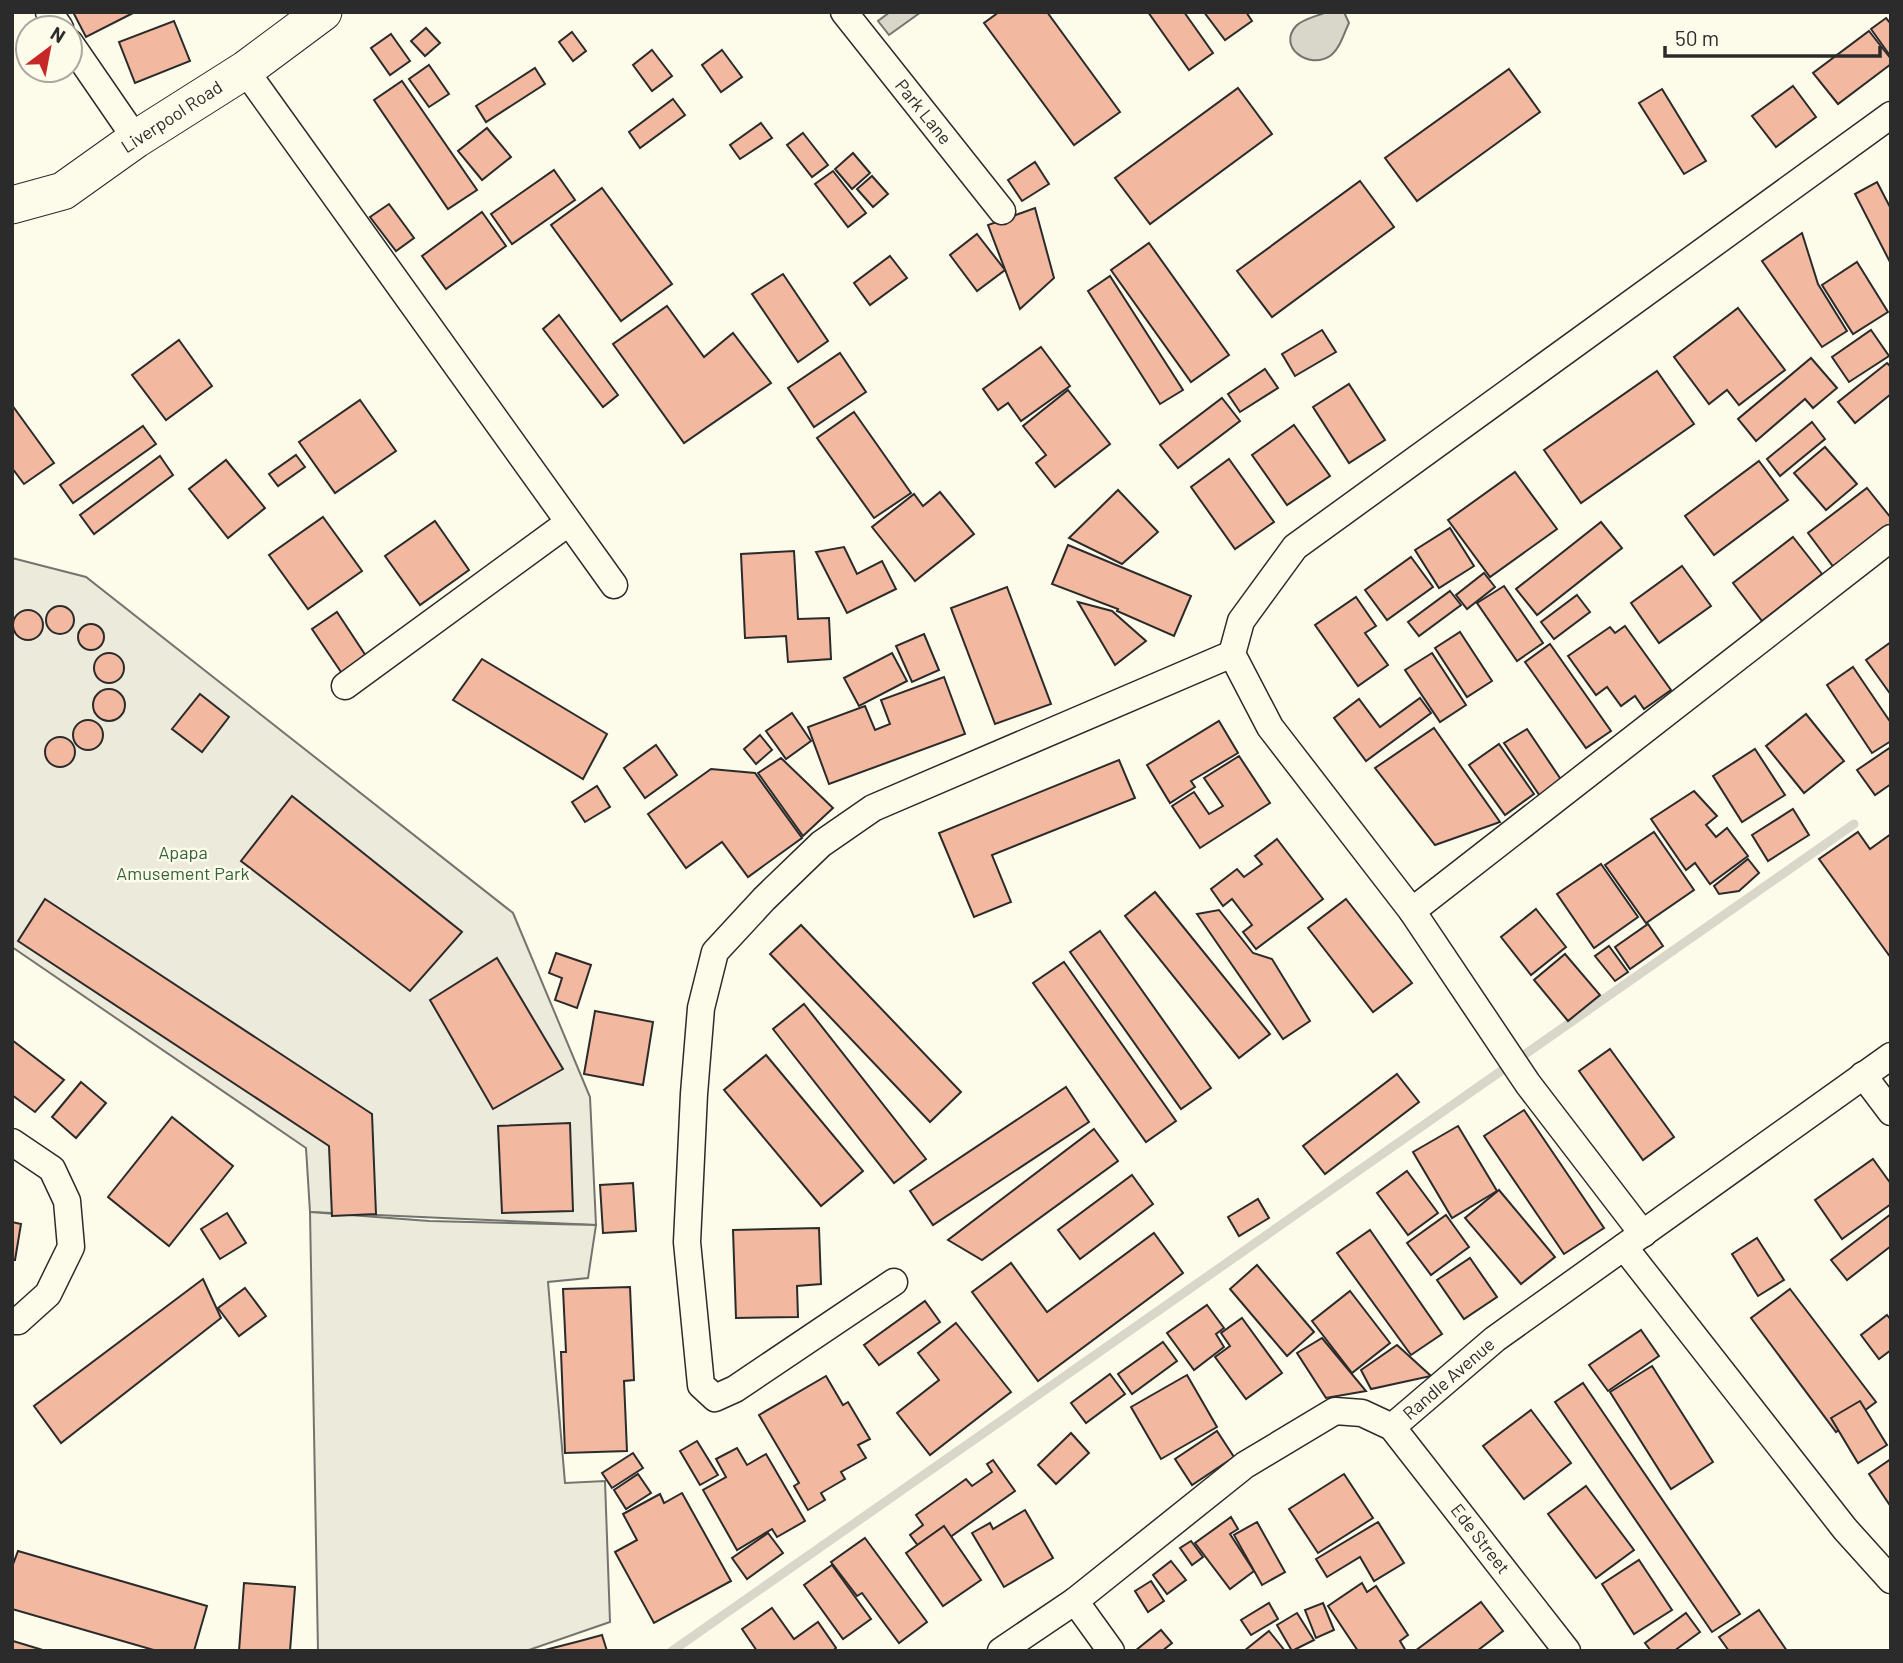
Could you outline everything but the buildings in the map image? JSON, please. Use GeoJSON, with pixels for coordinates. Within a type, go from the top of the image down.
{"type":"FeatureCollection","features":[{"type":"Feature","properties":{"kind":"main road","name":"Liverpool Road"},"geometry":{"type":"LineString","coordinates":[[12,205],[63,191],[136,139],[246,70],[323,12]]}},
{"type":"Feature","properties":{"kind":"street","name":"Park Lane"},"geometry":{"type":"LineString","coordinates":[[845,12],[1002,211]]}},
{"type":"Feature","properties":{"kind":"street"},"geometry":{"type":"LineString","coordinates":[[84,63],[136,139]]}},
{"type":"Feature","properties":{"kind":"street"},"geometry":{"type":"LineString","coordinates":[[246,70],[614,585]]}},
{"type":"Feature","properties":{"kind":"street"},"geometry":{"type":"LineString","coordinates":[[1891,115],[1295,547],[1241,621],[1231,653],[1270,727],[1412,911],[1634,1241],[1845,1529],[1891,1580]]}},
{"type":"Feature","properties":{"kind":"street"},"geometry":{"type":"LineString","coordinates":[[345,686],[568,523]]}},
{"type":"Feature","properties":{"kind":"street"},"geometry":{"type":"LineString","coordinates":[[1412,911],[1891,538]]}},
{"type":"Feature","properties":{"kind":"street"},"geometry":{"type":"LineString","coordinates":[[894,1282],[735,1389],[715,1398],[701,1385],[687,1242],[700,1020],[715,952],[821,844],[873,808],[1231,653]]}},
{"type":"Feature","properties":{"kind":"street","name":"Randle Avenue"},"geometry":{"type":"LineString","coordinates":[[1001,1651],[1075,1601],[1245,1465],[1335,1411],[1362,1413],[1392,1427],[1495,1339],[1891,1056]]}},
{"type":"Feature","properties":{"kind":"street"},"geometry":{"type":"LineString","coordinates":[[1864,1075],[1891,1112]]}},
{"type":"Feature","properties":{"kind":"street"},"geometry":{"type":"LineString","coordinates":[[12,1142],[51,1169],[67,1202],[71,1247],[48,1294],[18,1321],[12,1321]]}},
{"type":"Feature","properties":{"kind":"street","name":"Ede Street"},"geometry":{"type":"LineString","coordinates":[[1392,1427],[1567,1651]]}},
{"type":"Feature","properties":{"kind":"street"},"geometry":{"type":"LineString","coordinates":[[1075,1601],[1111,1651]]}},
{"type":"Feature","properties":{"kind":"green space","name":"Apapa Amusement Park"},"geometry":{"type":"Polygon","coordinates":[[[12,558],[86,577],[513,913],[590,1097],[596,1225],[310,1212],[306,1148],[12,947],[12,558]]]}},
{"type":"Feature","properties":{"kind":"shaded area"},"geometry":{"type":"Polygon","coordinates":[[[890,12],[921,12],[889,35],[878,21],[890,12]]]}},
{"type":"Feature","properties":{"kind":"shaded area"},"geometry":{"type":"Polygon","coordinates":[[[1326,12],[1344,12],[1349,23],[1341,41],[1330,56],[1322,60],[1305,58],[1293,48],[1290,42],[1291,34],[1299,24],[1326,12]]]}},
{"type":"Feature","properties":{"kind":"shaded area"},"geometry":{"type":"Polygon","coordinates":[[[310,1212],[429,1221],[596,1225],[588,1278],[548,1282],[565,1483],[605,1481],[610,1622],[526,1651],[318,1651],[310,1212]]]}},
{"type":"Feature","properties":{"kind":"waterway"},"geometry":{"type":"LineString","coordinates":[[672,1651],[1854,824]]}}]}
